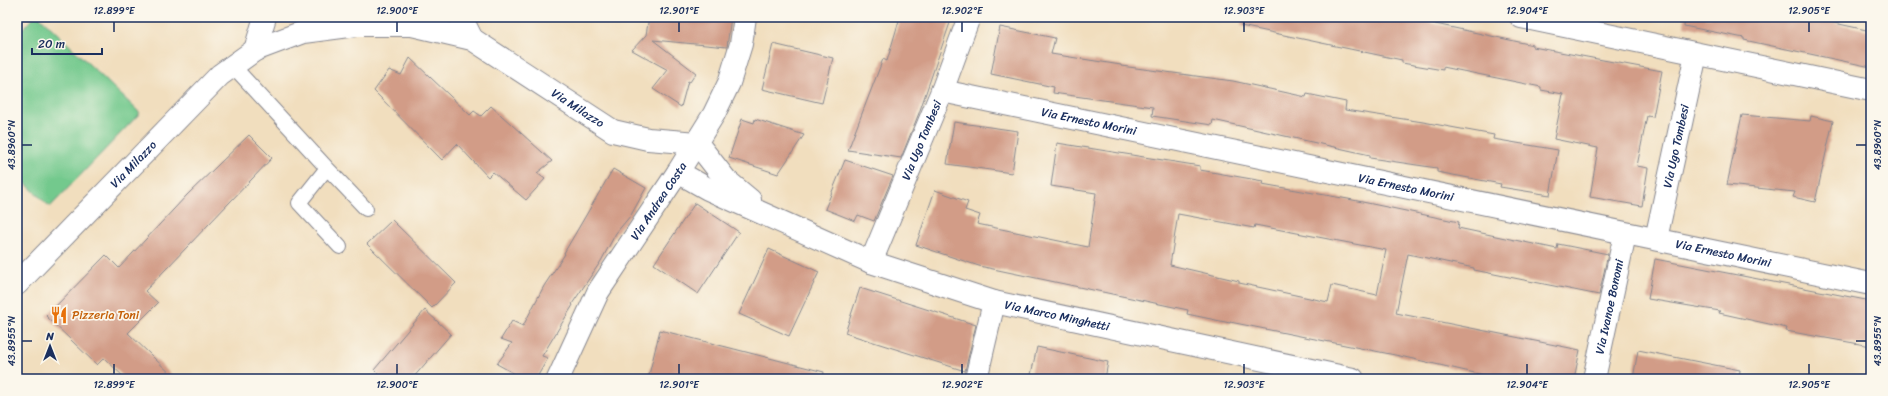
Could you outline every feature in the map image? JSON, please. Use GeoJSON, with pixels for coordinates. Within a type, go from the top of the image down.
{"type":"FeatureCollection","features":[{"type":"Feature","properties":{"kind":"street"},"geometry":{"type":"LineString","coordinates":[[255,50],[265,17]]}},
{"type":"Feature","properties":{"kind":"street"},"geometry":{"type":"LineString","coordinates":[[461,17],[472,39]]}},
{"type":"Feature","properties":{"kind":"street","name":"Via Andrea Costa"},"geometry":{"type":"LineString","coordinates":[[558,379],[598,292],[697,143],[714,114],[729,82],[741,44],[745,17]]}},
{"type":"Feature","properties":{"kind":"street","name":"Via Ugo Tombesi"},"geometry":{"type":"LineString","coordinates":[[871,262],[942,92],[970,17]]}},
{"type":"Feature","properties":{"kind":"street"},"geometry":{"type":"LineString","coordinates":[[1521,17],[1871,90]]}},
{"type":"Feature","properties":{"kind":"street","name":"Via Milazzo"},"geometry":{"type":"LineString","coordinates":[[17,284],[220,76],[255,50],[303,32],[357,25],[412,26],[472,39],[613,131],[648,139],[697,143]]}},
{"type":"Feature","properties":{"kind":"street","name":"Via Ugo Tombesi"},"geometry":{"type":"LineString","coordinates":[[1656,239],[1696,54]]}},
{"type":"Feature","properties":{"kind":"street","name":"Via Ernesto Morini"},"geometry":{"type":"LineString","coordinates":[[942,92],[1871,284]]}},
{"type":"Feature","properties":{"kind":"street","name":"Via Marco Minghetti"},"geometry":{"type":"LineString","coordinates":[[697,143],[726,180],[772,218]]}},
{"type":"Feature","properties":{"kind":"street","name":"Via Marco Minghetti"},"geometry":{"type":"LineString","coordinates":[[678,172],[708,189],[871,262],[994,302],[1263,370],[1353,379]]}},
{"type":"Feature","properties":{"kind":"street","name":"Via Ivanoe Bonomi"},"geometry":{"type":"LineString","coordinates":[[1594,379],[1625,234]]}},
{"type":"Feature","properties":{"kind":"street"},"geometry":{"type":"LineString","coordinates":[[976,379],[994,302]]}},
{"type":"Feature","properties":{"kind":"lane"},"geometry":{"type":"LineString","coordinates":[[233,66],[366,209]]}},
{"type":"Feature","properties":{"kind":"lane"},"geometry":{"type":"LineString","coordinates":[[327,168],[299,203],[340,247]]}},
{"type":"Feature","properties":{"kind":"green space"},"geometry":{"type":"Polygon","coordinates":[[[34,17],[40,17],[140,113],[50,207],[17,175],[17,34],[34,17]]]}},
{"type":"Feature","properties":{"kind":"building"},"geometry":{"type":"Polygon","coordinates":[[[649,17],[731,17],[727,47],[653,40],[696,73],[690,82],[688,81],[681,107],[653,89],[668,70],[632,50],[646,35],[649,17]]]}},
{"type":"Feature","properties":{"kind":"building"},"geometry":{"type":"Polygon","coordinates":[[[900,17],[952,17],[919,113],[901,158],[848,150],[883,59],[887,61],[900,17]]]}},
{"type":"Feature","properties":{"kind":"building"},"geometry":{"type":"Polygon","coordinates":[[[1242,17],[1403,17],[1533,45],[1533,47],[1662,71],[1653,117],[1647,116],[1637,166],[1648,168],[1642,206],[1590,197],[1598,148],[1554,139],[1563,94],[1541,90],[1541,87],[1443,67],[1443,70],[1402,63],[1402,60],[1241,26],[1242,17]]]}},
{"type":"Feature","properties":{"kind":"building"},"geometry":{"type":"Polygon","coordinates":[[[1685,17],[1807,17],[1871,31],[1871,67],[1684,26],[1685,17]]]}},
{"type":"Feature","properties":{"kind":"building"},"geometry":{"type":"Polygon","coordinates":[[[1000,27],[1055,38],[1051,54],[1121,66],[1233,81],[1306,97],[1307,94],[1346,102],[1345,110],[1494,135],[1493,139],[1558,150],[1550,195],[1500,187],[1501,184],[1437,172],[1437,168],[1370,158],[1370,155],[1213,120],[1212,125],[1152,116],[1153,107],[1053,93],[1054,87],[991,74],[1000,27]]]}},
{"type":"Feature","properties":{"kind":"building"},"geometry":{"type":"Polygon","coordinates":[[[773,44],[833,58],[822,103],[762,89],[773,44]]]}},
{"type":"Feature","properties":{"kind":"building"},"geometry":{"type":"Polygon","coordinates":[[[410,58],[470,115],[474,111],[481,116],[491,106],[552,161],[537,173],[545,179],[526,200],[493,172],[488,177],[457,144],[442,160],[374,91],[389,70],[401,75],[410,58]]]}},
{"type":"Feature","properties":{"kind":"building"},"geometry":{"type":"Polygon","coordinates":[[[1742,115],[1810,121],[1811,116],[1833,121],[1815,202],[1793,197],[1795,192],[1727,185],[1742,115]]]}},
{"type":"Feature","properties":{"kind":"building"},"geometry":{"type":"Polygon","coordinates":[[[742,119],[754,123],[755,119],[804,135],[778,174],[729,158],[742,119]]]}},
{"type":"Feature","properties":{"kind":"building"},"geometry":{"type":"Polygon","coordinates":[[[954,122],[1018,131],[1012,173],[947,164],[954,122]]]}},
{"type":"Feature","properties":{"kind":"building"},"geometry":{"type":"Polygon","coordinates":[[[249,135],[272,158],[145,291],[158,303],[128,333],[176,379],[126,379],[104,358],[97,365],[46,316],[106,255],[119,268],[187,195],[249,135]]]}},
{"type":"Feature","properties":{"kind":"building"},"geometry":{"type":"Polygon","coordinates":[[[1057,143],[1200,166],[1200,170],[1263,181],[1262,184],[1348,199],[1459,222],[1458,228],[1557,249],[1558,244],[1608,254],[1599,295],[1474,270],[1474,268],[1408,254],[1396,313],[1580,350],[1574,379],[1501,379],[1400,356],[1187,314],[1188,310],[979,266],[916,245],[935,190],[968,202],[965,210],[980,215],[977,224],[1088,247],[1096,193],[1051,186],[1057,143]],[[1178,214],[1170,265],[1239,281],[1239,283],[1328,302],[1332,285],[1377,295],[1386,250],[1255,225],[1254,228],[1178,214]]]}},
{"type":"Feature","properties":{"kind":"building"},"geometry":{"type":"Polygon","coordinates":[[[845,160],[893,176],[874,221],[858,215],[855,221],[825,209],[845,160]]]}},
{"type":"Feature","properties":{"kind":"building"},"geometry":{"type":"Polygon","coordinates":[[[613,169],[646,188],[631,215],[616,233],[601,261],[572,304],[573,305],[542,356],[548,358],[536,379],[524,379],[497,364],[512,343],[501,339],[512,321],[523,326],[544,286],[565,254],[564,253],[613,169]]]}},
{"type":"Feature","properties":{"kind":"building"},"geometry":{"type":"Polygon","coordinates":[[[695,203],[739,232],[698,294],[654,264],[695,203]]]}},
{"type":"Feature","properties":{"kind":"building"},"geometry":{"type":"Polygon","coordinates":[[[392,220],[456,283],[432,308],[367,244],[392,220]]]}},
{"type":"Feature","properties":{"kind":"building"},"geometry":{"type":"Polygon","coordinates":[[[769,249],[819,272],[789,336],[739,314],[769,249]]]}},
{"type":"Feature","properties":{"kind":"building"},"geometry":{"type":"Polygon","coordinates":[[[1655,259],[1871,301],[1871,346],[1786,331],[1787,328],[1719,313],[1720,311],[1648,299],[1655,259]]]}},
{"type":"Feature","properties":{"kind":"building"},"geometry":{"type":"Polygon","coordinates":[[[860,288],[976,325],[965,371],[845,333],[860,288]]]}},
{"type":"Feature","properties":{"kind":"building"},"geometry":{"type":"Polygon","coordinates":[[[425,310],[451,334],[412,379],[383,379],[374,370],[425,310]]]}},
{"type":"Feature","properties":{"kind":"building"},"geometry":{"type":"Polygon","coordinates":[[[660,330],[824,372],[823,379],[648,379],[660,330]]]}},
{"type":"Feature","properties":{"kind":"building"},"geometry":{"type":"Polygon","coordinates":[[[1037,347],[1108,362],[1105,379],[1030,379],[1037,347]]]}},
{"type":"Feature","properties":{"kind":"building"},"geometry":{"type":"Polygon","coordinates":[[[1638,350],[1740,370],[1739,379],[1633,379],[1638,350]]]}},
{"type":"Feature","properties":{"kind":"place","name":"Pizzeria Toni"},"geometry":{"type":"Point","coordinates":[59,315]}}]}
